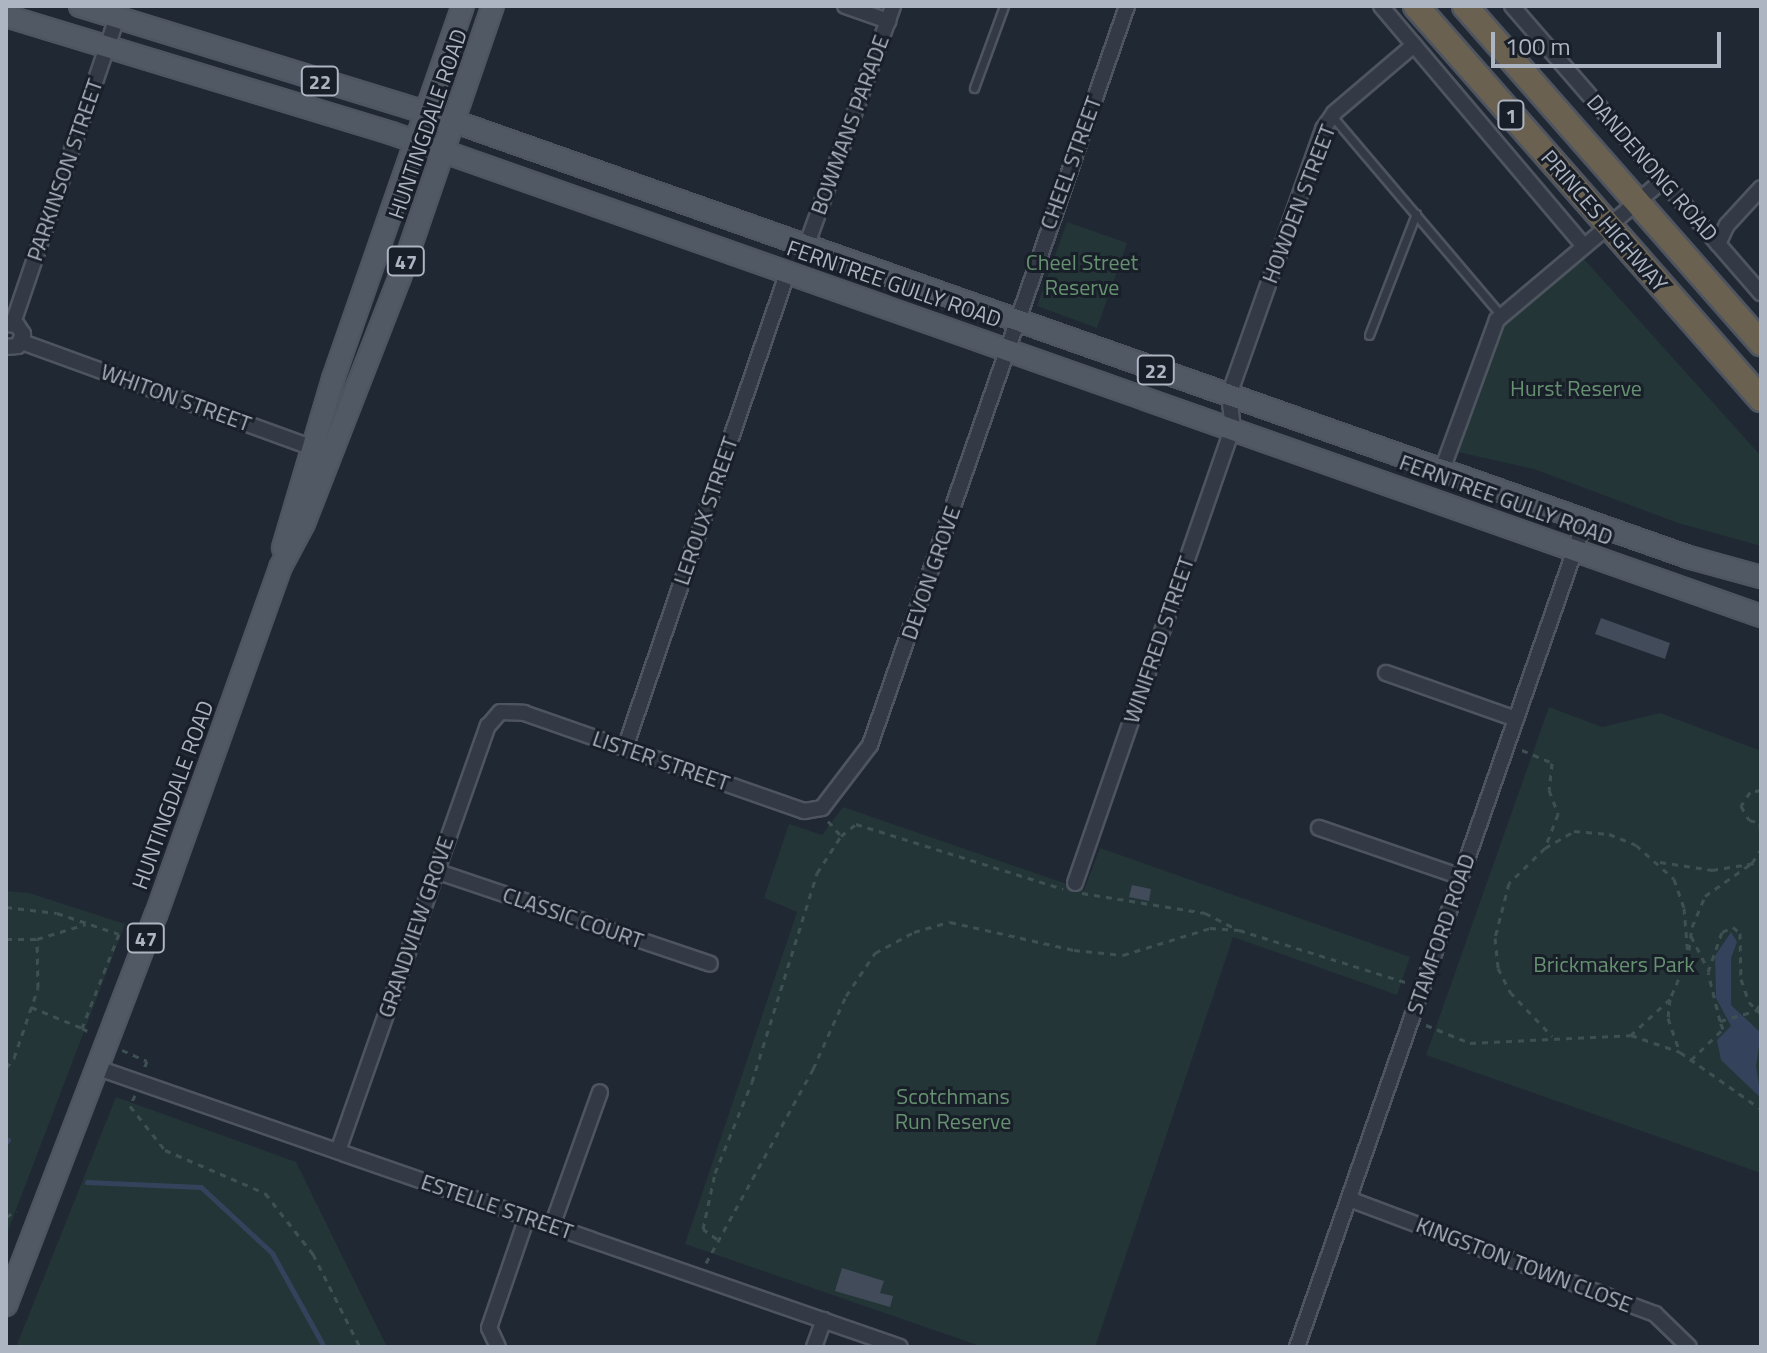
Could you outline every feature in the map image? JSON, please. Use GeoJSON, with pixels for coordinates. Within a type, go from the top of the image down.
{"type":"FeatureCollection","features":[{"type":"Feature","properties":{"kind":"highway","name":"PRINCES HIGHWAY"},"geometry":{"type":"LineString","coordinates":[[1416,6],[1605,225],[1761,399]]}},
{"type":"Feature","properties":{"kind":"highway","name":"PRINCES HIGHWAY"},"geometry":{"type":"LineString","coordinates":[[1465,6],[1761,343]]}},
{"type":"Feature","properties":{"kind":"main road","name":"FERNTREE GULLY ROAD"},"geometry":{"type":"LineString","coordinates":[[80,6],[453,121],[1585,521],[1761,577]]}},
{"type":"Feature","properties":{"kind":"main road","name":"HUNTINGDALE ROAD"},"geometry":{"type":"LineString","coordinates":[[322,451],[463,6]]}},
{"type":"Feature","properties":{"kind":"main road","name":"HUNTINGDALE ROAD"},"geometry":{"type":"LineString","coordinates":[[6,1305],[280,568],[285,533],[322,451],[444,152],[493,6]]}},
{"type":"Feature","properties":{"kind":"main road","name":"FERNTREE GULLY ROAD"},"geometry":{"type":"LineString","coordinates":[[6,16],[444,152],[787,274],[1008,348],[1761,616]]}},
{"type":"Feature","properties":{"kind":"street"},"geometry":{"type":"LineString","coordinates":[[845,6],[888,21]]}},
{"type":"Feature","properties":{"kind":"street","name":"BOWMANS PARADE"},"geometry":{"type":"LineString","coordinates":[[807,244],[893,6]]}},
{"type":"Feature","properties":{"kind":"street","name":"CHEEL STREET"},"geometry":{"type":"LineString","coordinates":[[1015,320],[1127,6]]}},
{"type":"Feature","properties":{"kind":"street"},"geometry":{"type":"LineString","coordinates":[[1381,6],[1582,244]]}},
{"type":"Feature","properties":{"kind":"street","name":"DANDENONG ROAD"},"geometry":{"type":"LineString","coordinates":[[1516,7],[1761,293]]}},
{"type":"Feature","properties":{"kind":"street","name":"PARKINSON STREET"},"geometry":{"type":"LineString","coordinates":[[10,324],[117,18]]}},
{"type":"Feature","properties":{"kind":"street","name":"HOWDEN STREET"},"geometry":{"type":"LineString","coordinates":[[1229,395],[1332,116],[1414,45]]}},
{"type":"Feature","properties":{"kind":"street"},"geometry":{"type":"LineString","coordinates":[[1442,470],[1490,332],[1501,315],[1582,244],[1662,181]]}},
{"type":"Feature","properties":{"kind":"street"},"geometry":{"type":"LineString","coordinates":[[1701,225],[1755,193]]}},
{"type":"Feature","properties":{"kind":"street"},"geometry":{"type":"LineString","coordinates":[[1718,244],[1755,193]]}},
{"type":"Feature","properties":{"kind":"street","name":"LEROUX STREET"},"geometry":{"type":"LineString","coordinates":[[625,748],[787,274]]}},
{"type":"Feature","properties":{"kind":"street","name":"DEVON GROVE"},"geometry":{"type":"LineString","coordinates":[[818,810],[875,735],[1015,320]]}},
{"type":"Feature","properties":{"kind":"street"},"geometry":{"type":"LineString","coordinates":[[10,324],[23,330],[10,347]]}},
{"type":"Feature","properties":{"kind":"street","name":"WHITON STREET"},"geometry":{"type":"LineString","coordinates":[[10,347],[322,451]]}},
{"type":"Feature","properties":{"kind":"street","name":"WINIFRED STREET"},"geometry":{"type":"LineString","coordinates":[[1075,883],[1233,428],[1229,395]]}},
{"type":"Feature","properties":{"kind":"street","name":"STAMFORD ROAD"},"geometry":{"type":"LineString","coordinates":[[1297,1347],[1585,521]]}},
{"type":"Feature","properties":{"kind":"street"},"geometry":{"type":"LineString","coordinates":[[1386,673],[1516,719]]}},
{"type":"Feature","properties":{"kind":"street","name":"LISTER STREET"},"geometry":{"type":"LineString","coordinates":[[504,710],[625,748],[793,808],[818,810]]}},
{"type":"Feature","properties":{"kind":"street","name":"GRANDVIEW GROVE"},"geometry":{"type":"LineString","coordinates":[[338,1151],[488,726],[504,710]]}},
{"type":"Feature","properties":{"kind":"street"},"geometry":{"type":"LineString","coordinates":[[1319,828],[1461,877]]}},
{"type":"Feature","properties":{"kind":"street","name":"CLASSIC COURT"},"geometry":{"type":"LineString","coordinates":[[436,871],[710,964]]}},
{"type":"Feature","properties":{"kind":"street","name":"ESTELLE STREET"},"geometry":{"type":"LineString","coordinates":[[95,1067],[900,1347]]}},
{"type":"Feature","properties":{"kind":"street"},"geometry":{"type":"LineString","coordinates":[[552,1226],[600,1092]]}},
{"type":"Feature","properties":{"kind":"street","name":"KINGSTON TOWN CLOSE"},"geometry":{"type":"LineString","coordinates":[[1349,1199],[1655,1314],[1689,1347]]}},
{"type":"Feature","properties":{"kind":"street"},"geometry":{"type":"LineString","coordinates":[[498,1347],[489,1328],[527,1217]]}},
{"type":"Feature","properties":{"kind":"street"},"geometry":{"type":"LineString","coordinates":[[814,1347],[824,1320]]}},
{"type":"Feature","properties":{"kind":"lane"},"geometry":{"type":"LineString","coordinates":[[974,88],[1004,6]]}},
{"type":"Feature","properties":{"kind":"lane"},"geometry":{"type":"LineString","coordinates":[[1332,116],[1501,315]]}},
{"type":"Feature","properties":{"kind":"lane"},"geometry":{"type":"LineString","coordinates":[[1369,335],[1416,214]]}},
{"type":"Feature","properties":{"kind":"path"},"geometry":{"type":"LineString","coordinates":[[1507,745],[1552,763],[1549,790],[1558,814],[1545,848]]}},
{"type":"Feature","properties":{"kind":"path"},"geometry":{"type":"LineString","coordinates":[[1680,1052],[1668,1018],[1670,999],[1688,957],[1691,936],[1705,896],[1752,863],[1761,849],[1760,823],[1744,817],[1741,806],[1750,792],[1761,790]]}},
{"type":"Feature","properties":{"kind":"path"},"geometry":{"type":"LineString","coordinates":[[818,810],[841,836]]}},
{"type":"Feature","properties":{"kind":"path"},"geometry":{"type":"LineString","coordinates":[[717,1239],[703,1229],[715,1173],[752,1082],[817,873],[841,836],[856,824],[1060,889],[1146,907],[1205,913],[1239,930],[1422,988]]}},
{"type":"Feature","properties":{"kind":"path"},"geometry":{"type":"LineString","coordinates":[[1554,1038],[1510,992],[1498,968],[1495,938],[1509,883],[1545,848],[1574,831],[1609,834],[1656,860],[1674,879],[1684,908],[1688,957]]}},
{"type":"Feature","properties":{"kind":"path"},"geometry":{"type":"LineString","coordinates":[[1656,860],[1712,870],[1761,862]]}},
{"type":"Feature","properties":{"kind":"path"},"geometry":{"type":"LineString","coordinates":[[6,907],[57,913],[119,934],[82,1028]]}},
{"type":"Feature","properties":{"kind":"path"},"geometry":{"type":"LineString","coordinates":[[701,1278],[717,1239],[813,1069],[846,996],[875,953],[914,932],[950,922],[1074,950],[1123,955],[1210,928],[1239,930]]}},
{"type":"Feature","properties":{"kind":"path"},"geometry":{"type":"LineString","coordinates":[[6,939],[37,939],[86,924]]}},
{"type":"Feature","properties":{"kind":"path"},"geometry":{"type":"LineString","coordinates":[[1708,972],[1722,932],[1733,927],[1740,933],[1741,979],[1756,1011],[1761,1014]]}},
{"type":"Feature","properties":{"kind":"path"},"geometry":{"type":"LineString","coordinates":[[1691,936],[1708,972],[1723,1029],[1691,1060]]}},
{"type":"Feature","properties":{"kind":"path"},"geometry":{"type":"LineString","coordinates":[[6,1068],[38,988],[37,939]]}},
{"type":"Feature","properties":{"kind":"path"},"geometry":{"type":"LineString","coordinates":[[1631,1035],[1670,999]]}},
{"type":"Feature","properties":{"kind":"path"},"geometry":{"type":"LineString","coordinates":[[1720,1021],[1756,1011],[1761,1002]]}},
{"type":"Feature","properties":{"kind":"path"},"geometry":{"type":"LineString","coordinates":[[31,1007],[82,1028],[147,1061],[130,1106],[165,1150],[265,1193],[313,1254],[360,1347]]}},
{"type":"Feature","properties":{"kind":"path"},"geometry":{"type":"LineString","coordinates":[[1411,1019],[1470,1043],[1631,1035],[1680,1052],[1761,1109]]}},
{"type":"Feature","properties":{"kind":"path"},"geometry":{"type":"LineString","coordinates":[[6,1217],[16,1211]]}},
{"type":"Feature","properties":{"kind":"green space","name":"Cheel Street Reserve"},"geometry":{"type":"Polygon","coordinates":[[[1067,222],[1127,243],[1097,328],[1037,306],[1067,222]]]}},
{"type":"Feature","properties":{"kind":"green space","name":"Hurst Reserve"},"geometry":{"type":"Polygon","coordinates":[[[1583,258],[1761,456],[1761,546],[1678,523],[1534,469],[1458,452],[1503,324],[1583,258]]]}},
{"type":"Feature","properties":{"kind":"green space","name":"Brickmakers Park"},"geometry":{"type":"Polygon","coordinates":[[[1549,707],[1602,727],[1660,713],[1761,751],[1761,1173],[1426,1055],[1549,707]]]}},
{"type":"Feature","properties":{"kind":"green space","name":"Scotchmans Run Reserve"},"geometry":{"type":"Polygon","coordinates":[[[843,807],[1084,890],[1100,848],[1410,957],[1397,995],[1233,937],[1095,1347],[983,1347],[685,1244],[797,912],[764,898],[789,824],[822,835],[843,807]]]}},
{"type":"Feature","properties":{"kind":"green space"},"geometry":{"type":"Polygon","coordinates":[[[6,891],[29,893],[125,924],[6,1236],[6,891]]]}},
{"type":"Feature","properties":{"kind":"green space"},"geometry":{"type":"Polygon","coordinates":[[[116,1097],[296,1162],[387,1347],[16,1347],[116,1097]]]}},
{"type":"Feature","properties":{"kind":"water"},"geometry":{"type":"Polygon","coordinates":[[[1731,932],[1737,942],[1731,958],[1731,1005],[1761,1033],[1756,1066],[1761,1098],[1721,1060],[1717,1040],[1731,1026],[1716,998],[1715,956],[1731,932]]]}},
{"type":"Feature","properties":{"kind":"building"},"geometry":{"type":"Polygon","coordinates":[[[1601,618],[1670,643],[1665,659],[1595,634],[1601,618]]]}},
{"type":"Feature","properties":{"kind":"building"},"geometry":{"type":"Polygon","coordinates":[[[1132,885],[1151,889],[1149,901],[1129,897],[1132,885]]]}},
{"type":"Feature","properties":{"kind":"building"},"geometry":{"type":"Polygon","coordinates":[[[842,1268],[884,1281],[880,1293],[893,1296],[890,1307],[835,1291],[842,1268]]]}},
{"type":"Feature","properties":{"kind":"waterway"},"geometry":{"type":"LineString","coordinates":[[87,1182],[201,1187],[272,1253],[324,1347]]}}]}
